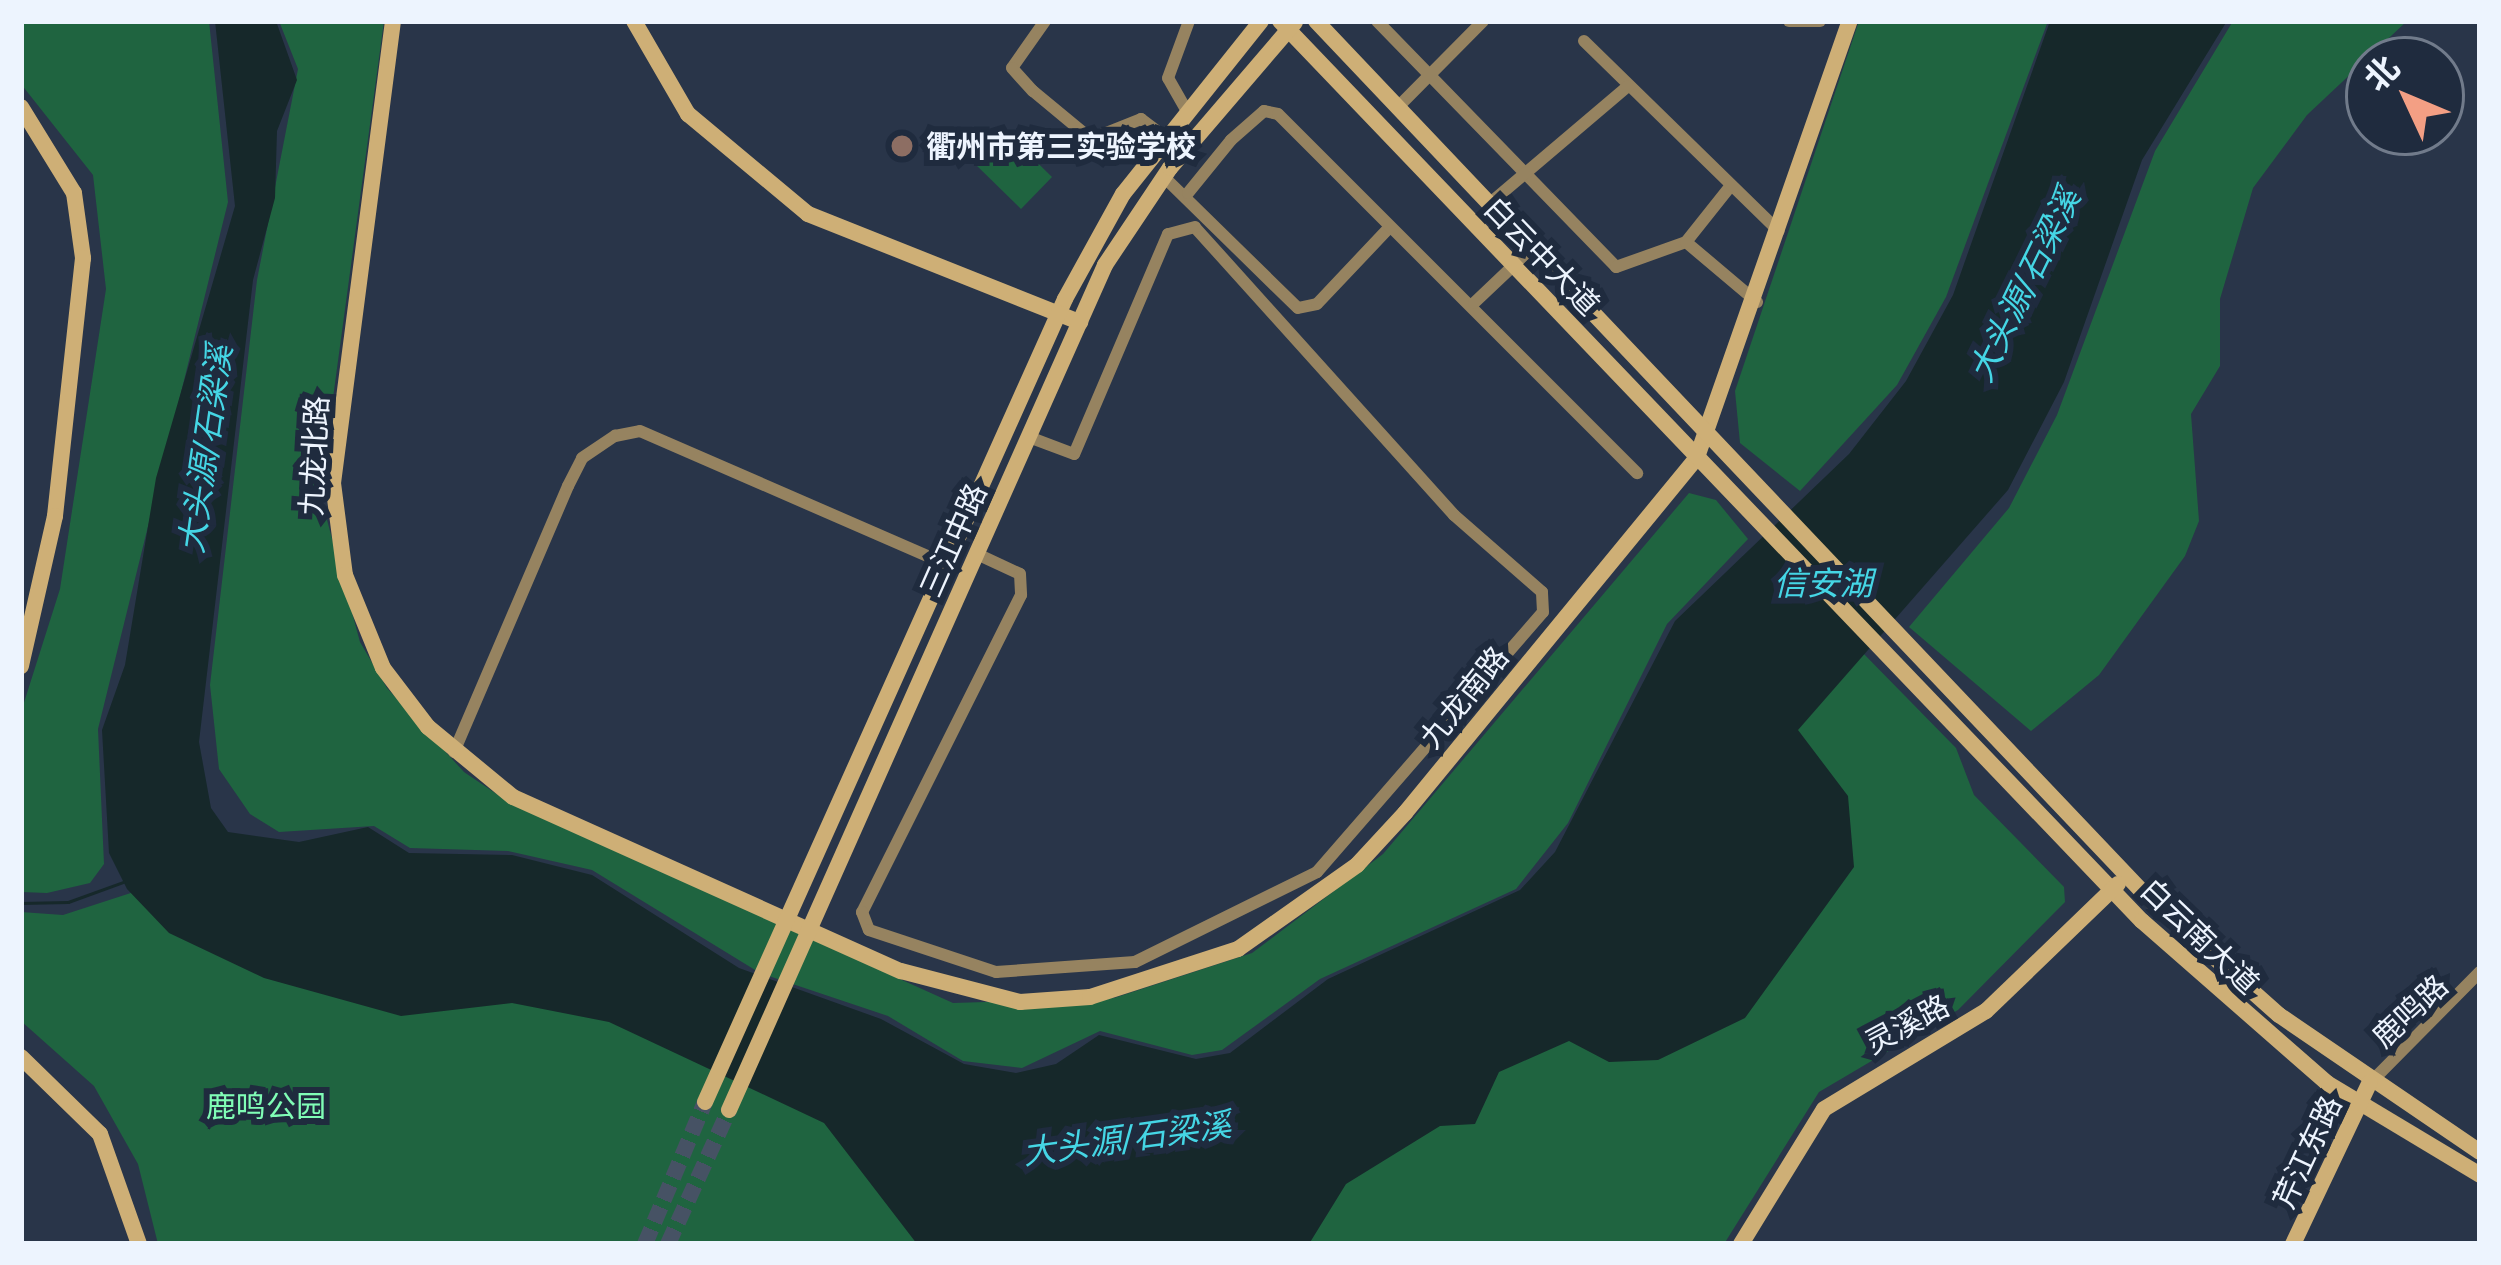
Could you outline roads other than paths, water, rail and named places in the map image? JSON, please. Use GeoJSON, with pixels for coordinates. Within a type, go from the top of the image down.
{"type":"FeatureCollection","features":[{"type":"Feature","properties":{"kind":"main road","name":"九龙北路"},"geometry":{"type":"LineString","coordinates":[[393,21],[334,522],[383,668],[454,752],[512,796],[810,927]]}},
{"type":"Feature","properties":{"kind":"main road"},"geometry":{"type":"LineString","coordinates":[[634,21],[688,114],[808,214],[1080,322]]}},
{"type":"Feature","properties":{"kind":"main road","name":"三江中路"},"geometry":{"type":"LineString","coordinates":[[705,1102],[1058,314],[1168,139],[1261,21]]}},
{"type":"Feature","properties":{"kind":"main road","name":"白云中大道"},"geometry":{"type":"LineString","coordinates":[[1316,21],[1782,512]]}},
{"type":"Feature","properties":{"kind":"main road","name":"九龙南路"},"geometry":{"type":"LineString","coordinates":[[810,927],[958,994],[1090,997],[1238,949],[1357,865],[1696,457],[1757,302],[1850,21]]}},
{"type":"Feature","properties":{"kind":"main road","name":"三江中路"},"geometry":{"type":"LineString","coordinates":[[729,1110],[1080,322],[1164,177],[1288,24]]}},
{"type":"Feature","properties":{"kind":"main road","name":"白云中大道"},"geometry":{"type":"LineString","coordinates":[[1288,24],[1764,528]]}},
{"type":"Feature","properties":{"kind":"main road"},"geometry":{"type":"LineString","coordinates":[[21,107],[74,193],[83,258],[55,516],[21,666]]}},
{"type":"Feature","properties":{"kind":"main road","name":"白云南大道"},"geometry":{"type":"LineString","coordinates":[[1782,512],[2128,875],[2374,1085],[2480,1152]]}},
{"type":"Feature","properties":{"kind":"main road","name":"白云南大道"},"geometry":{"type":"LineString","coordinates":[[1764,528],[2113,890],[2254,1024],[2363,1107],[2480,1175]]}},
{"type":"Feature","properties":{"kind":"main road","name":"灵溪路"},"geometry":{"type":"LineString","coordinates":[[1741,1244],[1824,1109],[1986,1011],[2128,875]]}},
{"type":"Feature","properties":{"kind":"main road"},"geometry":{"type":"LineString","coordinates":[[21,1057],[100,1134],[139,1244]]}},
{"type":"Feature","properties":{"kind":"main road","name":"芹江东路"},"geometry":{"type":"LineString","coordinates":[[2293,1244],[2374,1085]]}},
{"type":"Feature","properties":{"kind":"main road","name":"芹江东路"},"geometry":{"type":"LineString","coordinates":[[2303,1244],[2363,1107]]}},
{"type":"Feature","properties":{"kind":"street"},"geometry":{"type":"LineString","coordinates":[[1046,21],[1012,68],[1033,91],[1091,140],[1141,119],[1168,139]]}},
{"type":"Feature","properties":{"kind":"street"},"geometry":{"type":"LineString","coordinates":[[1188,113],[1168,78],[1190,21]]}},
{"type":"Feature","properties":{"kind":"street"},"geometry":{"type":"LineString","coordinates":[[1377,21],[1523,166],[1616,268],[1685,242],[1730,188]]}},
{"type":"Feature","properties":{"kind":"street"},"geometry":{"type":"LineString","coordinates":[[1398,107],[1483,21]]}},
{"type":"Feature","properties":{"kind":"street"},"geometry":{"type":"LineString","coordinates":[[1789,21],[1820,21]]}},
{"type":"Feature","properties":{"kind":"street"},"geometry":{"type":"LineString","coordinates":[[1584,41],[1779,231]]}},
{"type":"Feature","properties":{"kind":"street"},"geometry":{"type":"LineString","coordinates":[[1489,204],[1523,166],[1628,86]]}},
{"type":"Feature","properties":{"kind":"street"},"geometry":{"type":"LineString","coordinates":[[1188,193],[1272,111],[1388,229],[1474,303],[1637,473]]}},
{"type":"Feature","properties":{"kind":"street"},"geometry":{"type":"LineString","coordinates":[[1164,177],[1188,193],[1298,308],[1316,304],[1388,229]]}},
{"type":"Feature","properties":{"kind":"street"},"geometry":{"type":"LineString","coordinates":[[977,554],[1020,574],[1021,595],[862,911],[869,931],[944,946],[978,967],[1056,960],[1100,970],[1233,921],[1317,872],[1543,612],[1542,592],[1454,515],[1196,227],[1168,234],[1074,454],[1029,437]]}},
{"type":"Feature","properties":{"kind":"street"},"geometry":{"type":"LineString","coordinates":[[1685,242],[1757,302]]}},
{"type":"Feature","properties":{"kind":"street"},"geometry":{"type":"LineString","coordinates":[[1474,303],[1532,248]]}},
{"type":"Feature","properties":{"kind":"street"},"geometry":{"type":"LineString","coordinates":[[454,752],[582,458],[615,436],[640,431],[946,564]]}},
{"type":"Feature","properties":{"kind":"street"},"geometry":{"type":"LineString","coordinates":[[1467,698],[1484,713]]}},
{"type":"Feature","properties":{"kind":"street","name":"鹿鸣路"},"geometry":{"type":"LineString","coordinates":[[2374,1085],[2386,1066],[2480,972]]}},
{"type":"Feature","properties":{"kind":"water"},"geometry":{"type":"Polygon","coordinates":[[[215,21],[276,21],[297,80],[277,131],[275,198],[253,280],[199,742],[211,808],[228,832],[299,842],[368,827],[409,853],[512,855],[592,875],[739,968],[881,1019],[964,1064],[1016,1073],[1056,1064],[1099,1035],[1196,1059],[1230,1053],[1328,979],[1520,890],[1555,852],[1675,621],[1849,454],[1906,381],[1953,295],[2050,21],[2227,21],[2142,160],[2064,382],[2008,490],[1798,730],[1848,796],[1854,867],[1745,1018],[1658,1060],[1609,1062],[1569,1041],[1499,1072],[1475,1124],[1440,1126],[1346,1184],[1309,1244],[917,1244],[824,1123],[609,1022],[512,1003],[401,1016],[264,978],[169,933],[127,889],[109,853],[102,730],[125,665],[156,478],[235,206],[215,21]]]}},
{"type":"Feature","properties":{"kind":"waterway"},"geometry":{"type":"LineString","coordinates":[[21,903],[68,902],[123,882]]}},
{"type":"Feature","properties":{"kind":"tunnel"},"geometry":{"type":"LineString","coordinates":[[645,1244],[705,1102]]}},
{"type":"Feature","properties":{"kind":"tunnel"},"geometry":{"type":"LineString","coordinates":[[668,1244],[729,1110]]}},
{"type":"Feature","properties":{"kind":"place","name":"衢州市第三实验学校"},"geometry":{"type":"Point","coordinates":[902,146]}},
{"type":"Feature","properties":{"kind":"water label","name":"大头源/石梁溪"},"geometry":{"type":"Point","coordinates":[2025,285]}},
{"type":"Feature","properties":{"kind":"water label","name":"大头源/石梁溪"},"geometry":{"type":"Point","coordinates":[206,449]}},
{"type":"Feature","properties":{"kind":"water label","name":"信安湖"},"geometry":{"type":"Point","coordinates":[1823,584]}},
{"type":"Feature","properties":{"kind":"water label","name":"大头源/石梁溪"},"geometry":{"type":"Point","coordinates":[1127,1139]}},
{"type":"Feature","properties":{"kind":"park label","name":"鹿鸣公园"},"geometry":{"type":"Point","coordinates":[266,1106]}}]}
